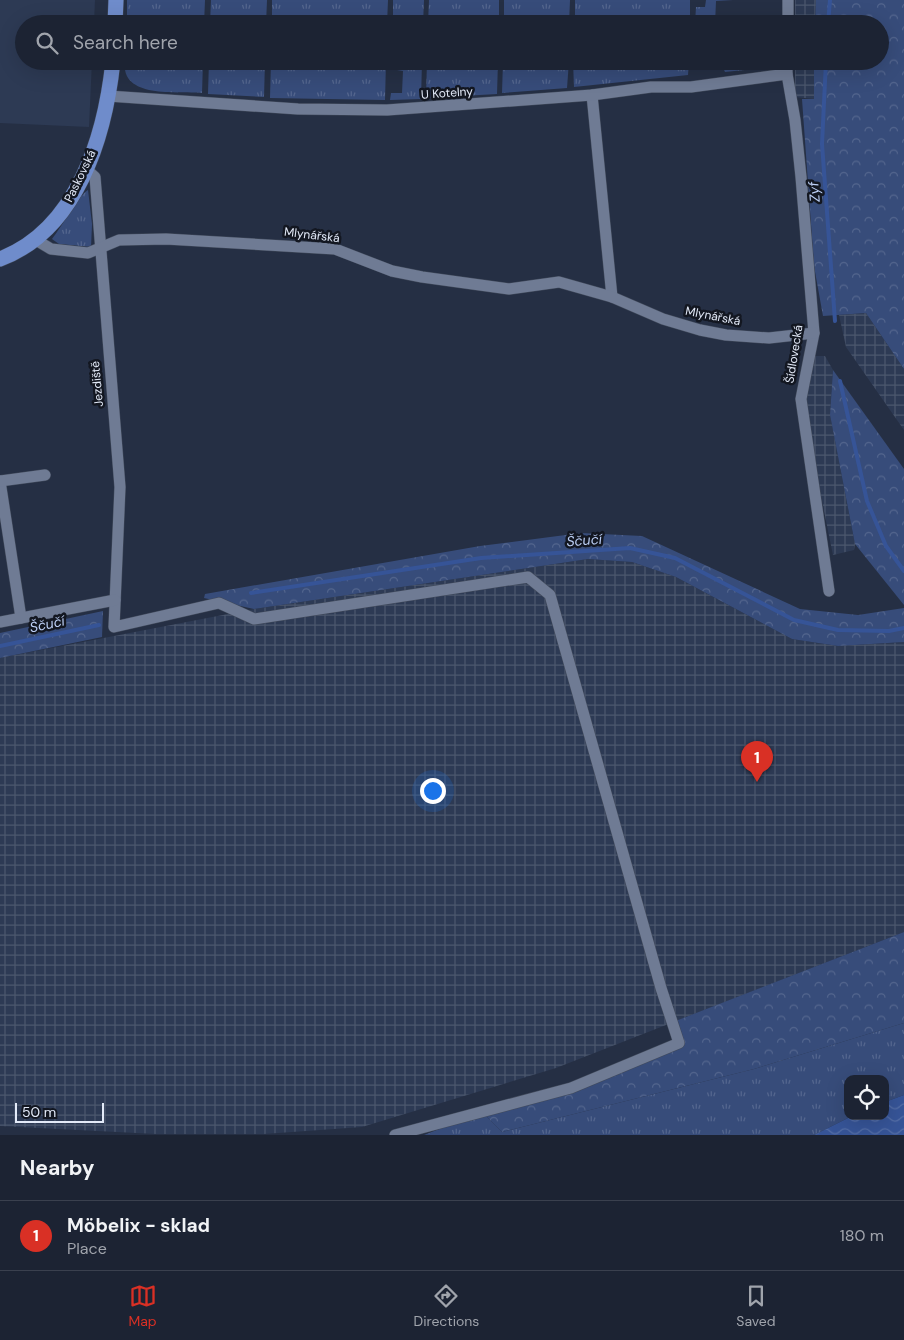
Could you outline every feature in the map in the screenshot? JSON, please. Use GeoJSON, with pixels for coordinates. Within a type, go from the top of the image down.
{"type":"FeatureCollection","features":[{"type":"Feature","properties":{"kind":"main road"},"geometry":{"type":"LineString","coordinates":[[115,15],[116,0]]}},
{"type":"Feature","properties":{"kind":"main road","name":"Paskovská"},"geometry":{"type":"LineString","coordinates":[[0,259],[15,253],[36,240],[62,212],[86,169],[96,142],[108,96],[112,70]]}},
{"type":"Feature","properties":{"kind":"street"},"geometry":{"type":"LineString","coordinates":[[788,0],[788,15]]}},
{"type":"Feature","properties":{"kind":"street","name":"Šídlovecká"},"geometry":{"type":"LineString","coordinates":[[786,70],[795,120],[814,334],[800,399],[829,591]]}},
{"type":"Feature","properties":{"kind":"street","name":"U Kotelny"},"geometry":{"type":"LineString","coordinates":[[108,96],[298,109],[387,110],[592,95],[651,87],[691,87],[786,74]]}},
{"type":"Feature","properties":{"kind":"street"},"geometry":{"type":"LineString","coordinates":[[592,95],[612,297]]}},
{"type":"Feature","properties":{"kind":"street","name":"Jezdiště"},"geometry":{"type":"LineString","coordinates":[[86,169],[95,177],[120,487],[114,627],[219,604],[254,619],[528,576],[550,595],[661,988],[679,1043],[571,1088],[395,1135]]}},
{"type":"Feature","properties":{"kind":"street","name":"Mlynářská"},"geometry":{"type":"LineString","coordinates":[[36,240],[51,249],[88,253],[119,240],[166,239],[335,249],[392,272],[414,276],[509,288],[559,282],[612,297],[663,319],[700,330],[726,335],[769,338],[814,334]]}},
{"type":"Feature","properties":{"kind":"street"},"geometry":{"type":"LineString","coordinates":[[22,618],[0,481],[45,475]]}},
{"type":"Feature","properties":{"kind":"street"},"geometry":{"type":"LineString","coordinates":[[0,622],[115,600]]}},
{"type":"Feature","properties":{"kind":"shaded area"},"geometry":{"type":"Polygon","coordinates":[[[0,0],[95,0],[94,15],[15,15],[15,70],[92,70],[89,127],[0,123],[0,0]]]}},
{"type":"Feature","properties":{"kind":"shaded area"},"geometry":{"type":"Polygon","coordinates":[[[795,0],[816,0],[815,15],[795,15],[795,0]]]}},
{"type":"Feature","properties":{"kind":"shaded area"},"geometry":{"type":"Polygon","coordinates":[[[795,70],[814,70],[814,99],[795,97],[795,70]]]}},
{"type":"Feature","properties":{"kind":"shaded area"},"geometry":{"type":"Polygon","coordinates":[[[866,313],[904,369],[904,430],[846,347],[839,315],[866,313]]]}},
{"type":"Feature","properties":{"kind":"shaded area"},"geometry":{"type":"Polygon","coordinates":[[[813,356],[825,356],[833,370],[830,415],[855,544],[854,550],[833,555],[806,423],[804,379],[813,356]]]}},
{"type":"Feature","properties":{"kind":"shaded area"},"geometry":{"type":"Polygon","coordinates":[[[588,559],[632,562],[676,577],[792,639],[838,646],[904,642],[904,932],[556,1068],[362,1127],[264,1134],[156,1134],[0,1126],[0,658],[254,609],[588,559]]]}},
{"type":"Feature","properties":{"kind":"green space"},"geometry":{"type":"Polygon","coordinates":[[[127,0],[205,0],[204,15],[127,15],[127,0]]]}},
{"type":"Feature","properties":{"kind":"green space"},"geometry":{"type":"Polygon","coordinates":[[[211,0],[267,0],[266,15],[210,15],[211,0]]]}},
{"type":"Feature","properties":{"kind":"green space"},"geometry":{"type":"Polygon","coordinates":[[[272,0],[388,0],[387,15],[272,15],[272,0]]]}},
{"type":"Feature","properties":{"kind":"green space"},"geometry":{"type":"Polygon","coordinates":[[[393,0],[424,0],[423,15],[393,15],[393,0]]]}},
{"type":"Feature","properties":{"kind":"green space"},"geometry":{"type":"Polygon","coordinates":[[[429,0],[499,0],[499,15],[428,15],[429,0]]]}},
{"type":"Feature","properties":{"kind":"green space"},"geometry":{"type":"Polygon","coordinates":[[[504,0],[570,0],[569,15],[504,15],[504,0]]]}},
{"type":"Feature","properties":{"kind":"green space"},"geometry":{"type":"Polygon","coordinates":[[[575,0],[690,0],[690,15],[575,15],[575,0]]]}},
{"type":"Feature","properties":{"kind":"green space"},"geometry":{"type":"Polygon","coordinates":[[[706,0],[733,0],[716,1],[715,15],[696,15],[696,7],[705,7],[706,0]]]}},
{"type":"Feature","properties":{"kind":"green space"},"geometry":{"type":"Polygon","coordinates":[[[816,0],[904,0],[904,369],[866,313],[823,316],[814,266],[802,99],[814,99],[814,70],[889,70],[889,15],[815,15],[816,0]]]}},
{"type":"Feature","properties":{"kind":"green space"},"geometry":{"type":"Polygon","coordinates":[[[126,70],[203,70],[202,93],[152,90],[131,82],[126,70]]]}},
{"type":"Feature","properties":{"kind":"green space"},"geometry":{"type":"Polygon","coordinates":[[[209,70],[265,70],[264,97],[208,94],[209,70]]]}},
{"type":"Feature","properties":{"kind":"green space"},"geometry":{"type":"Polygon","coordinates":[[[271,70],[386,70],[385,100],[270,98],[271,70]]]}},
{"type":"Feature","properties":{"kind":"green space"},"geometry":{"type":"Polygon","coordinates":[[[397,70],[422,70],[421,99],[390,100],[391,93],[402,93],[403,71],[397,70]]]}},
{"type":"Feature","properties":{"kind":"green space"},"geometry":{"type":"Polygon","coordinates":[[[427,70],[498,70],[497,94],[426,98],[427,70]]]}},
{"type":"Feature","properties":{"kind":"green space"},"geometry":{"type":"Polygon","coordinates":[[[503,70],[568,70],[567,88],[502,93],[503,70]]]}},
{"type":"Feature","properties":{"kind":"green space"},"geometry":{"type":"Polygon","coordinates":[[[573,70],[688,70],[688,75],[574,87],[573,70]]]}},
{"type":"Feature","properties":{"kind":"green space"},"geometry":{"type":"Polygon","coordinates":[[[724,70],[744,70],[725,72],[724,70]]]}},
{"type":"Feature","properties":{"kind":"green space"},"geometry":{"type":"Polygon","coordinates":[[[88,190],[92,224],[91,247],[59,244],[52,239],[79,199],[88,190]]]}},
{"type":"Feature","properties":{"kind":"green space"},"geometry":{"type":"Polygon","coordinates":[[[833,370],[904,469],[904,605],[855,544],[830,415],[833,370]]]}},
{"type":"Feature","properties":{"kind":"green space"},"geometry":{"type":"Polygon","coordinates":[[[581,533],[642,536],[800,609],[858,615],[904,608],[904,642],[838,646],[792,639],[676,577],[632,562],[588,559],[254,609],[204,598],[205,594],[480,546],[581,533]]]}},
{"type":"Feature","properties":{"kind":"green space"},"geometry":{"type":"Polygon","coordinates":[[[103,611],[102,637],[0,658],[0,633],[103,611]]]}},
{"type":"Feature","properties":{"kind":"green space"},"geometry":{"type":"Polygon","coordinates":[[[904,932],[904,1023],[754,1069],[502,1132],[482,1112],[571,1088],[678,1043],[673,1022],[904,932]]]}},
{"type":"Feature","properties":{"kind":"green space"},"geometry":{"type":"Polygon","coordinates":[[[904,1023],[904,1095],[889,1101],[889,1075],[844,1075],[844,1120],[814,1135],[424,1135],[482,1112],[502,1132],[754,1069],[904,1023]]]}},
{"type":"Feature","properties":{"kind":"water"},"geometry":{"type":"Polygon","coordinates":[[[904,1095],[904,1135],[814,1135],[844,1120],[889,1120],[889,1101],[904,1095]]]}},
{"type":"Feature","properties":{"kind":"waterway","name":"Zyf"},"geometry":{"type":"LineString","coordinates":[[829,15],[830,0]]}},
{"type":"Feature","properties":{"kind":"waterway","name":"Zyf"},"geometry":{"type":"LineString","coordinates":[[826,70],[822,144],[835,321]]}},
{"type":"Feature","properties":{"kind":"waterway","name":"Zyf"},"geometry":{"type":"LineString","coordinates":[[840,381],[867,501],[886,546],[904,571]]}},
{"type":"Feature","properties":{"kind":"waterway","name":"Ščučí"},"geometry":{"type":"LineString","coordinates":[[251,593],[481,558],[630,548],[675,558],[794,620],[838,630],[889,631],[904,628]]}},
{"type":"Feature","properties":{"kind":"waterway","name":"Ščučí"},"geometry":{"type":"LineString","coordinates":[[0,646],[99,625]]}},
{"type":"Feature","properties":{"kind":"place","name":"Möbelix - sklad"},"geometry":{"type":"Point","coordinates":[757,782]}}]}
